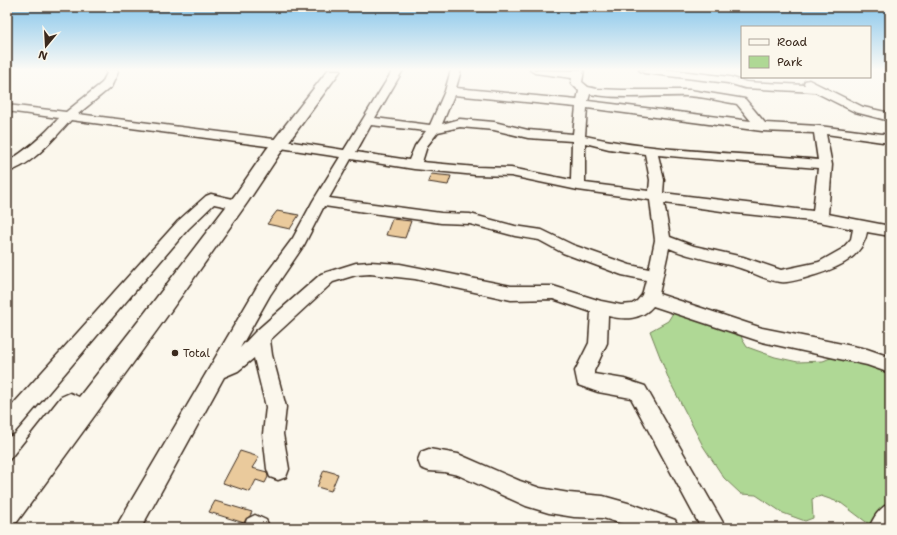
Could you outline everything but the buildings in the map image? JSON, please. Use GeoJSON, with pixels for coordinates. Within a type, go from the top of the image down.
{"type":"FeatureCollection","features":[{"type":"Feature","properties":{"kind":"main road"},"geometry":{"type":"LineString","coordinates":[[7,512],[156,313],[312,95]]}},
{"type":"Feature","properties":{"kind":"main road"},"geometry":{"type":"LineString","coordinates":[[7,487],[228,202],[315,95]]}},
{"type":"Feature","properties":{"kind":"street"},"geometry":{"type":"LineString","coordinates":[[7,168],[27,156],[46,140],[68,116],[94,95]]}},
{"type":"Feature","properties":{"kind":"street"},"geometry":{"type":"LineString","coordinates":[[128,528],[264,290],[299,241],[320,202],[383,95]]}},
{"type":"Feature","properties":{"kind":"street"},"geometry":{"type":"LineString","coordinates":[[414,165],[421,146],[434,129],[448,95]]}},
{"type":"Feature","properties":{"kind":"street"},"geometry":{"type":"LineString","coordinates":[[496,95],[762,127],[819,130],[890,139]]}},
{"type":"Feature","properties":{"kind":"street"},"geometry":{"type":"LineString","coordinates":[[578,186],[578,138],[581,104],[584,95]]}},
{"type":"Feature","properties":{"kind":"street"},"geometry":{"type":"LineString","coordinates":[[699,95],[741,101],[762,127]]}},
{"type":"Feature","properties":{"kind":"street"},"geometry":{"type":"LineString","coordinates":[[830,95],[859,110],[890,117]]}},
{"type":"Feature","properties":{"kind":"street"},"geometry":{"type":"LineString","coordinates":[[7,108],[277,143],[414,165],[476,171],[511,172],[578,186],[736,208],[820,217],[890,231]]}},
{"type":"Feature","properties":{"kind":"street"},"geometry":{"type":"LineString","coordinates":[[368,121],[412,124],[434,129],[460,123],[494,126],[528,134],[578,138],[609,145],[651,151],[731,158],[762,158],[825,165]]}},
{"type":"Feature","properties":{"kind":"street"},"geometry":{"type":"LineString","coordinates":[[819,130],[825,165],[820,217]]}},
{"type":"Feature","properties":{"kind":"street"},"geometry":{"type":"LineString","coordinates":[[219,370],[227,368],[253,348],[261,337],[326,278],[338,272],[369,267],[399,269],[511,293],[525,294],[546,292],[563,295],[600,308],[621,312],[636,311],[650,298],[663,240],[656,197],[657,180],[651,151]]}},
{"type":"Feature","properties":{"kind":"street"},"geometry":{"type":"LineString","coordinates":[[7,426],[183,226],[211,199],[228,202]]}},
{"type":"Feature","properties":{"kind":"street"},"geometry":{"type":"LineString","coordinates":[[320,202],[426,216],[470,219],[516,231],[542,235],[568,249],[628,271],[656,276]]}},
{"type":"Feature","properties":{"kind":"street"},"geometry":{"type":"LineString","coordinates":[[663,240],[691,251],[744,263],[781,276],[792,275],[824,267],[848,253],[858,240],[861,225]]}},
{"type":"Feature","properties":{"kind":"street"},"geometry":{"type":"LineString","coordinates":[[650,298],[762,335],[867,357],[890,365]]}},
{"type":"Feature","properties":{"kind":"street"},"geometry":{"type":"LineString","coordinates":[[600,308],[598,343],[584,371],[585,378],[592,383],[628,387],[638,392],[714,528]]}},
{"type":"Feature","properties":{"kind":"street"},"geometry":{"type":"LineString","coordinates":[[261,337],[263,355],[276,407],[273,434],[278,469]]}},
{"type":"Feature","properties":{"kind":"street"},"geometry":{"type":"LineString","coordinates":[[429,460],[440,460],[470,470],[509,488],[539,499],[578,506],[602,507],[633,515],[667,528]]}},
{"type":"Feature","properties":{"kind":"street"},"geometry":{"type":"LineString","coordinates":[[881,528],[890,515]]}},
{"type":"Feature","properties":{"kind":"green space"},"geometry":{"type":"Polygon","coordinates":[[[676,308],[741,332],[742,339],[747,347],[775,357],[798,362],[823,361],[838,355],[890,369],[890,528],[874,528],[841,503],[821,496],[812,499],[813,518],[805,521],[783,513],[756,495],[741,494],[724,478],[703,446],[669,380],[650,331],[668,321],[676,308]]]}},
{"type":"Feature","properties":{"kind":"place","name":"Total"},"geometry":{"type":"Point","coordinates":[175,353]}}]}
